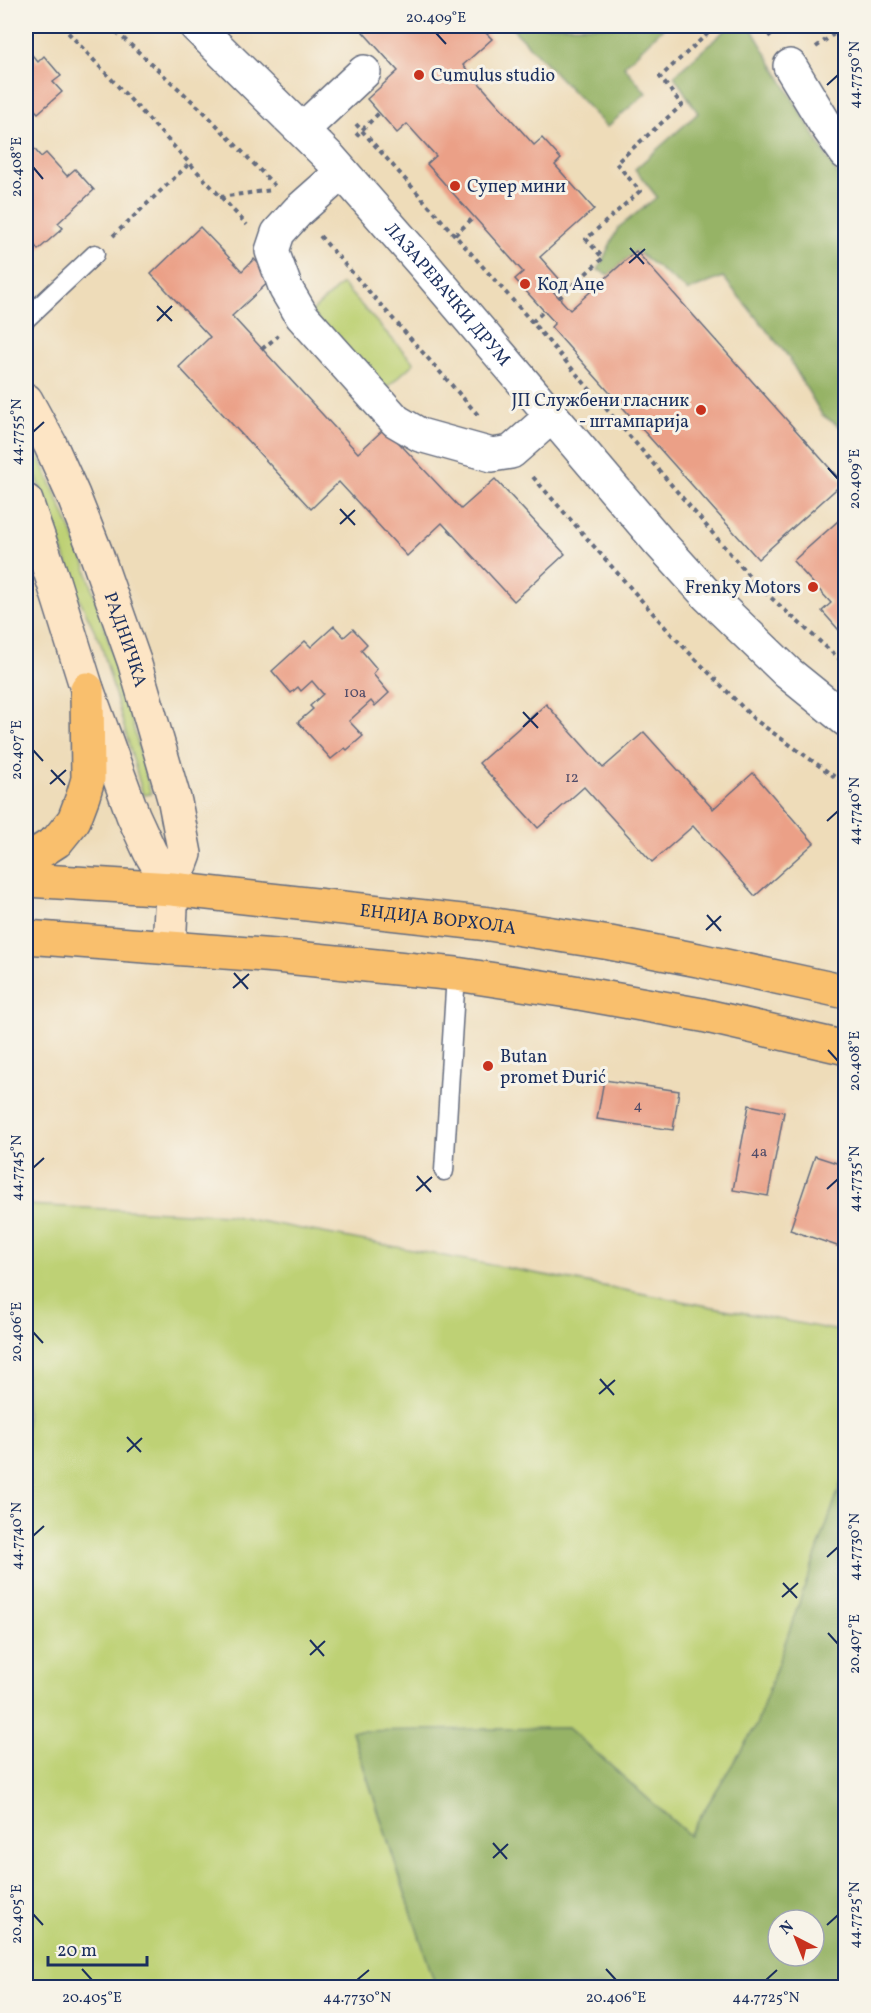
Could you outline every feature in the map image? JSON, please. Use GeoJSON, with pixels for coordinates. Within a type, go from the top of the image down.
{"type":"FeatureCollection","features":[{"type":"Feature","properties":{"kind":"main road"},"geometry":{"type":"LineString","coordinates":[[26,861],[57,841],[74,820],[83,796],[88,779],[87,689]]}},
{"type":"Feature","properties":{"kind":"main road","name":"ЕНДИЈА ВОРХОЛА"},"geometry":{"type":"LineString","coordinates":[[26,880],[172,889],[542,932],[698,960],[846,992]]}},
{"type":"Feature","properties":{"kind":"main road"},"geometry":{"type":"LineString","coordinates":[[26,937],[456,974],[702,1015],[846,1048]]}},
{"type":"Feature","properties":{"kind":"street","name":"ЛАЗАРЕВАЧКИ ДРУМ"},"geometry":{"type":"LineString","coordinates":[[196,26],[342,172],[659,542],[730,620],[788,673],[846,720]]}},
{"type":"Feature","properties":{"kind":"street"},"geometry":{"type":"LineString","coordinates":[[790,66],[846,153]]}},
{"type":"Feature","properties":{"kind":"street"},"geometry":{"type":"LineString","coordinates":[[302,130],[364,72]]}},
{"type":"Feature","properties":{"kind":"street"},"geometry":{"type":"LineString","coordinates":[[342,172],[298,211],[278,233],[272,251],[286,289],[302,316],[396,421],[420,435],[492,455],[511,452],[552,416]]}},
{"type":"Feature","properties":{"kind":"street","name":"РАДНИЧКА"},"geometry":{"type":"LineString","coordinates":[[26,400],[74,495],[134,661],[174,802],[185,855],[172,889],[170,948]]}},
{"type":"Feature","properties":{"kind":"street"},"geometry":{"type":"LineString","coordinates":[[26,501],[87,689],[132,815],[172,889]]}},
{"type":"Feature","properties":{"kind":"lane"},"geometry":{"type":"LineString","coordinates":[[26,319],[95,254]]}},
{"type":"Feature","properties":{"kind":"lane"},"geometry":{"type":"LineString","coordinates":[[444,1171],[456,974]]}},
{"type":"Feature","properties":{"kind":"path"},"geometry":{"type":"LineString","coordinates":[[62,26],[219,197],[272,251]]}},
{"type":"Feature","properties":{"kind":"path"},"geometry":{"type":"LineString","coordinates":[[111,26],[204,112],[278,189],[219,197]]}},
{"type":"Feature","properties":{"kind":"path"},"geometry":{"type":"LineString","coordinates":[[559,298],[603,258],[586,239],[640,191],[616,163],[682,105],[660,77],[716,26]]}},
{"type":"Feature","properties":{"kind":"path"},"geometry":{"type":"LineString","coordinates":[[334,99],[532,322],[756,585],[846,665]]}},
{"type":"Feature","properties":{"kind":"path"},"geometry":{"type":"LineString","coordinates":[[362,130],[379,113]]}},
{"type":"Feature","properties":{"kind":"path"},"geometry":{"type":"LineString","coordinates":[[95,254],[189,164]]}},
{"type":"Feature","properties":{"kind":"path"},"geometry":{"type":"LineString","coordinates":[[298,211],[672,635],[754,719],[846,785]]}},
{"type":"Feature","properties":{"kind":"path"},"geometry":{"type":"LineString","coordinates":[[455,235],[474,217]]}},
{"type":"Feature","properties":{"kind":"path"},"geometry":{"type":"LineString","coordinates":[[532,322],[544,311]]}},
{"type":"Feature","properties":{"kind":"green space"},"geometry":{"type":"Polygon","coordinates":[[[510,26],[665,26],[624,66],[646,93],[607,127],[510,26]]]}},
{"type":"Feature","properties":{"kind":"green space"},"geometry":{"type":"Polygon","coordinates":[[[730,26],[750,26],[845,184],[845,430],[822,415],[787,355],[723,277],[688,291],[636,251],[609,275],[598,270],[618,228],[657,197],[635,169],[698,113],[674,76],[730,26]]]}},
{"type":"Feature","properties":{"kind":"green space"},"geometry":{"type":"Polygon","coordinates":[[[342,284],[414,363],[383,391],[311,312],[342,284]]]}},
{"type":"Feature","properties":{"kind":"green space"},"geometry":{"type":"Polygon","coordinates":[[[26,426],[83,558],[122,684],[151,794],[143,795],[101,644],[78,596],[26,449],[26,426]]]}},
{"type":"Feature","properties":{"kind":"green space"},"geometry":{"type":"Polygon","coordinates":[[[26,1205],[228,1215],[845,1332],[845,1472],[756,1726],[689,1835],[568,1728],[352,1732],[436,1987],[26,1987],[26,1205]]]}},
{"type":"Feature","properties":{"kind":"green space"},"geometry":{"type":"Polygon","coordinates":[[[845,1472],[845,1987],[436,1987],[352,1731],[568,1728],[689,1835],[756,1726],[845,1472]]]}},
{"type":"Feature","properties":{"kind":"building"},"geometry":{"type":"Polygon","coordinates":[[[370,26],[479,26],[492,39],[463,65],[534,145],[542,138],[561,159],[555,165],[594,209],[540,257],[562,282],[552,290],[570,310],[636,251],[843,483],[758,559],[551,327],[555,323],[515,279],[523,272],[427,164],[436,156],[407,124],[397,133],[367,99],[398,71],[363,32],[370,26]]]}},
{"type":"Feature","properties":{"kind":"building"},"geometry":{"type":"Polygon","coordinates":[[[26,48],[38,62],[44,56],[61,76],[53,82],[62,92],[38,113],[34,109],[26,116],[26,48]]]}},
{"type":"Feature","properties":{"kind":"building"},"geometry":{"type":"Polygon","coordinates":[[[26,139],[41,157],[46,153],[67,176],[75,169],[94,190],[58,223],[63,228],[38,250],[33,243],[26,250],[26,139]]]}},
{"type":"Feature","properties":{"kind":"building"},"geometry":{"type":"Polygon","coordinates":[[[200,227],[242,271],[254,259],[273,278],[232,316],[358,453],[385,428],[461,509],[495,479],[565,554],[514,601],[442,523],[407,556],[339,482],[311,509],[179,367],[210,337],[151,274],[200,227]]]}},
{"type":"Feature","properties":{"kind":"building"},"geometry":{"type":"Polygon","coordinates":[[[846,514],[846,638],[822,611],[831,603],[793,561],[846,514]]]}},
{"type":"Feature","properties":{"kind":"building"},"geometry":{"type":"Polygon","coordinates":[[[334,626],[344,637],[353,629],[367,644],[361,650],[377,669],[373,674],[389,693],[375,706],[371,701],[349,721],[363,736],[347,750],[345,748],[331,759],[298,722],[313,709],[310,706],[323,694],[312,681],[301,691],[298,687],[291,693],[272,671],[305,641],[311,647],[334,626]]]}},
{"type":"Feature","properties":{"kind":"building"},"geometry":{"type":"Polygon","coordinates":[[[546,704],[603,768],[644,732],[713,809],[753,773],[814,843],[755,896],[693,826],[652,862],[584,787],[538,828],[479,763],[546,704]]]}},
{"type":"Feature","properties":{"kind":"building"},"geometry":{"type":"Polygon","coordinates":[[[604,1080],[679,1091],[673,1130],[597,1119],[604,1080]]]}},
{"type":"Feature","properties":{"kind":"building"},"geometry":{"type":"Polygon","coordinates":[[[749,1105],[784,1112],[768,1196],[733,1190],[749,1105]]]}},
{"type":"Feature","properties":{"kind":"building"},"geometry":{"type":"Polygon","coordinates":[[[815,1156],[846,1166],[846,1249],[790,1230],[815,1156]]]}},
{"type":"Feature","properties":{"kind":"place","name":"Cumulus studio"},"geometry":{"type":"Point","coordinates":[419,75]}},
{"type":"Feature","properties":{"kind":"place","name":"Супер мини"},"geometry":{"type":"Point","coordinates":[455,186]}},
{"type":"Feature","properties":{"kind":"place","name":"Код Аце"},"geometry":{"type":"Point","coordinates":[525,284]}},
{"type":"Feature","properties":{"kind":"place","name":"ЈП Службени гласник - штампарија"},"geometry":{"type":"Point","coordinates":[701,410]}},
{"type":"Feature","properties":{"kind":"place","name":"Frenky Motors"},"geometry":{"type":"Point","coordinates":[813,587]}},
{"type":"Feature","properties":{"kind":"place","name":"Butan promet Đurić"},"geometry":{"type":"Point","coordinates":[488,1066]}}]}
